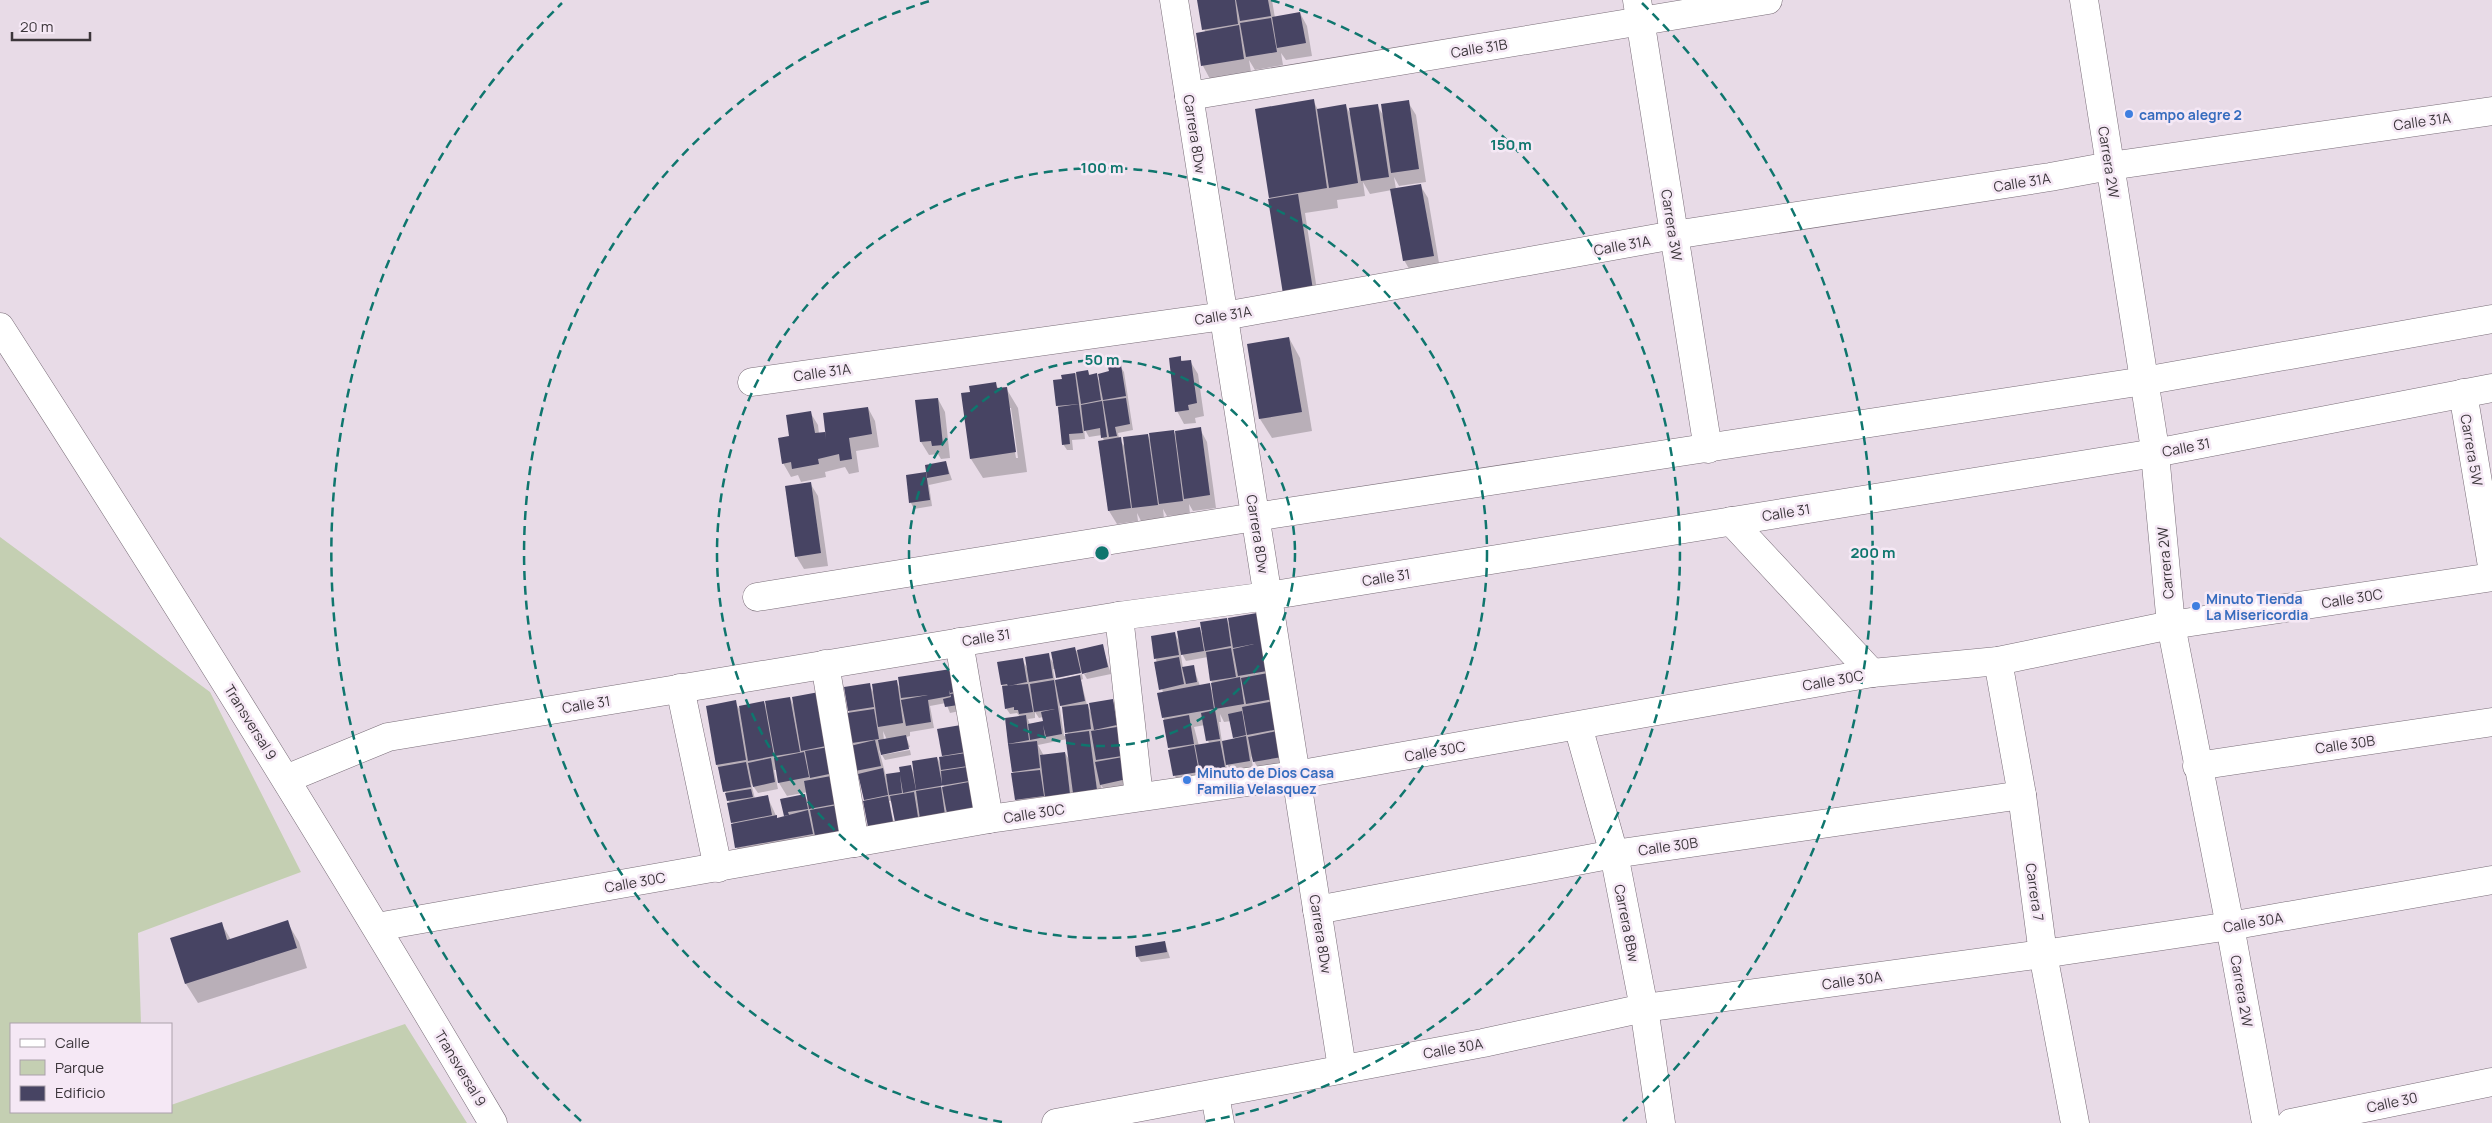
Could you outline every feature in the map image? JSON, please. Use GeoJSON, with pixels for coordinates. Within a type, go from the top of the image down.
{"type":"FeatureCollection","features":[{"type":"Feature","properties":{"kind":"street","name":"Carrera 8Dw"},"geometry":{"type":"LineString","coordinates":[[1174,0],[1342,1068]]}},
{"type":"Feature","properties":{"kind":"street","name":"Calle 31B"},"geometry":{"type":"LineString","coordinates":[[1189,96],[1639,10],[1768,0]]}},
{"type":"Feature","properties":{"kind":"street","name":"Carrera 2W"},"geometry":{"type":"LineString","coordinates":[[2084,0],[2155,453],[2171,625],[2230,926],[2266,1123]]}},
{"type":"Feature","properties":{"kind":"street","name":"Carrera 3W"},"geometry":{"type":"LineString","coordinates":[[1639,10],[1708,449]]}},
{"type":"Feature","properties":{"kind":"street","name":"Calle 31A"},"geometry":{"type":"LineString","coordinates":[[752,382],[1224,316],[1674,235],[2050,178],[2110,166],[2492,111]]}},
{"type":"Feature","properties":{"kind":"street"},"geometry":{"type":"LineString","coordinates":[[757,597],[1256,517],[2144,381],[2492,319]]}},
{"type":"Feature","properties":{"kind":"street","name":"Transversal 9"},"geometry":{"type":"LineString","coordinates":[[0,327],[115,504],[286,779],[377,927],[493,1123]]}},
{"type":"Feature","properties":{"kind":"street","name":"Calle 31"},"geometry":{"type":"LineString","coordinates":[[286,779],[388,737],[1119,616],[1268,596],[2155,453],[2492,388]]}},
{"type":"Feature","properties":{"kind":"street","name":"Carrera 5W"},"geometry":{"type":"LineString","coordinates":[[2463,393],[2492,566]]}},
{"type":"Feature","properties":{"kind":"street"},"geometry":{"type":"LineString","coordinates":[[1731,521],[1872,674]]}},
{"type":"Feature","properties":{"kind":"street","name":"Calle 30C"},"geometry":{"type":"LineString","coordinates":[[377,927],[989,820],[1296,775],[1872,674],[1998,661],[2171,625],[2492,577]]}},
{"type":"Feature","properties":{"kind":"street"},"geometry":{"type":"LineString","coordinates":[[1119,616],[1140,797]]}},
{"type":"Feature","properties":{"kind":"street"},"geometry":{"type":"LineString","coordinates":[[959,642],[989,820]]}},
{"type":"Feature","properties":{"kind":"street","name":"Carrera 7"},"geometry":{"type":"LineString","coordinates":[[1998,661],[2022,795],[2043,954],[2075,1123]]}},
{"type":"Feature","properties":{"kind":"street"},"geometry":{"type":"LineString","coordinates":[[826,664],[855,843]]}},
{"type":"Feature","properties":{"kind":"street"},"geometry":{"type":"LineString","coordinates":[[680,688],[718,868]]}},
{"type":"Feature","properties":{"kind":"street","name":"Calle 30B"},"geometry":{"type":"LineString","coordinates":[[2198,766],[2492,722]]}},
{"type":"Feature","properties":{"kind":"street","name":"Carrera 8Bw"},"geometry":{"type":"LineString","coordinates":[[1578,726],[1614,854],[1644,1008],[1661,1123]]}},
{"type":"Feature","properties":{"kind":"street","name":"Calle 30B"},"geometry":{"type":"LineString","coordinates":[[1317,910],[1614,854],[2022,795]]}},
{"type":"Feature","properties":{"kind":"street","name":"Calle 30A"},"geometry":{"type":"LineString","coordinates":[[1066,1122],[1215,1095],[1342,1068],[1483,1043],[1644,1008],[2043,954],[2230,926],[2492,880]]}},
{"type":"Feature","properties":{"kind":"street","name":"Calle 30"},"geometry":{"type":"LineString","coordinates":[[2291,1123],[2491,1086]]}},
{"type":"Feature","properties":{"kind":"street"},"geometry":{"type":"LineString","coordinates":[[1215,1095],[1220,1123]]}},
{"type":"Feature","properties":{"kind":"green space"},"geometry":{"type":"Polygon","coordinates":[[[0,537],[210,692],[301,872],[138,933],[141,1023],[10,1023],[10,1113],[172,1113],[172,1105],[405,1024],[467,1123],[0,1123],[0,537]]]}},
{"type":"Feature","properties":{"kind":"building"},"geometry":{"type":"Polygon","coordinates":[[[1197,0],[1235,0],[1238,24],[1202,30],[1197,0]]]}},
{"type":"Feature","properties":{"kind":"building"},"geometry":{"type":"Polygon","coordinates":[[[1236,0],[1268,0],[1271,16],[1240,21],[1236,0]]]}},
{"type":"Feature","properties":{"kind":"building"},"geometry":{"type":"Polygon","coordinates":[[[1300,12],[1306,43],[1277,48],[1272,17],[1300,12]]]}},
{"type":"Feature","properties":{"kind":"building"},"geometry":{"type":"Polygon","coordinates":[[[1271,18],[1277,52],[1246,57],[1240,23],[1271,18]]]}},
{"type":"Feature","properties":{"kind":"building"},"geometry":{"type":"Polygon","coordinates":[[[1239,25],[1244,59],[1201,66],[1196,33],[1239,25]]]}},
{"type":"Feature","properties":{"kind":"building"},"geometry":{"type":"Polygon","coordinates":[[[1314,99],[1327,188],[1269,198],[1255,109],[1314,99]]]}},
{"type":"Feature","properties":{"kind":"building"},"geometry":{"type":"Polygon","coordinates":[[[1409,100],[1419,169],[1391,173],[1381,104],[1409,100]]]}},
{"type":"Feature","properties":{"kind":"building"},"geometry":{"type":"Polygon","coordinates":[[[1346,104],[1358,183],[1329,188],[1317,109],[1346,104]]]}},
{"type":"Feature","properties":{"kind":"building"},"geometry":{"type":"Polygon","coordinates":[[[1378,104],[1389,177],[1361,181],[1349,108],[1378,104]]]}},
{"type":"Feature","properties":{"kind":"building"},"geometry":{"type":"Polygon","coordinates":[[[1421,184],[1434,256],[1403,261],[1390,189],[1421,184]]]}},
{"type":"Feature","properties":{"kind":"building"},"geometry":{"type":"Polygon","coordinates":[[[1298,194],[1313,290],[1283,294],[1268,199],[1298,194]]]}},
{"type":"Feature","properties":{"kind":"building"},"geometry":{"type":"Polygon","coordinates":[[[1289,337],[1302,412],[1259,419],[1247,344],[1289,337]]]}},
{"type":"Feature","properties":{"kind":"building"},"geometry":{"type":"Polygon","coordinates":[[[1181,356],[1181,361],[1191,360],[1197,403],[1188,405],[1189,410],[1175,412],[1169,358],[1181,356]]]}},
{"type":"Feature","properties":{"kind":"building"},"geometry":{"type":"Polygon","coordinates":[[[1121,365],[1126,396],[1103,400],[1098,374],[1109,371],[1108,367],[1121,365]]]}},
{"type":"Feature","properties":{"kind":"building"},"geometry":{"type":"Polygon","coordinates":[[[1088,370],[1089,375],[1097,373],[1101,400],[1081,404],[1076,372],[1088,370]]]}},
{"type":"Feature","properties":{"kind":"building"},"geometry":{"type":"Polygon","coordinates":[[[1075,373],[1079,404],[1056,406],[1053,380],[1062,379],[1061,375],[1075,373]]]}},
{"type":"Feature","properties":{"kind":"building"},"geometry":{"type":"Polygon","coordinates":[[[996,382],[997,388],[1007,387],[1016,452],[970,459],[961,393],[970,392],[969,386],[996,382]]]}},
{"type":"Feature","properties":{"kind":"building"},"geometry":{"type":"Polygon","coordinates":[[[938,398],[943,445],[932,446],[931,441],[920,442],[915,400],[938,398]]]}},
{"type":"Feature","properties":{"kind":"building"},"geometry":{"type":"Polygon","coordinates":[[[1126,398],[1130,424],[1115,427],[1117,436],[1109,437],[1103,401],[1126,398]]]}},
{"type":"Feature","properties":{"kind":"building"},"geometry":{"type":"Polygon","coordinates":[[[1102,401],[1107,437],[1101,438],[1100,428],[1084,431],[1081,405],[1102,401]]]}},
{"type":"Feature","properties":{"kind":"building"},"geometry":{"type":"Polygon","coordinates":[[[1079,404],[1083,433],[1069,434],[1070,444],[1062,445],[1058,407],[1079,404]]]}},
{"type":"Feature","properties":{"kind":"building"},"geometry":{"type":"Polygon","coordinates":[[[868,407],[872,434],[849,438],[852,459],[840,461],[839,454],[818,459],[819,464],[792,469],[791,462],[782,464],[778,438],[789,436],[786,415],[811,411],[815,433],[825,432],[826,439],[823,413],[868,407]]]}},
{"type":"Feature","properties":{"kind":"building"},"geometry":{"type":"Polygon","coordinates":[[[1201,427],[1210,495],[1184,499],[1175,431],[1201,427]]]}},
{"type":"Feature","properties":{"kind":"building"},"geometry":{"type":"Polygon","coordinates":[[[1174,430],[1183,501],[1159,504],[1149,433],[1174,430]]]}},
{"type":"Feature","properties":{"kind":"building"},"geometry":{"type":"Polygon","coordinates":[[[1148,434],[1158,505],[1132,508],[1123,437],[1148,434]]]}},
{"type":"Feature","properties":{"kind":"building"},"geometry":{"type":"Polygon","coordinates":[[[1121,437],[1131,508],[1108,511],[1098,441],[1121,437]]]}},
{"type":"Feature","properties":{"kind":"building"},"geometry":{"type":"Polygon","coordinates":[[[946,461],[949,474],[927,478],[925,465],[946,461]]]}},
{"type":"Feature","properties":{"kind":"building"},"geometry":{"type":"Polygon","coordinates":[[[926,472],[930,500],[909,503],[906,475],[926,472]]]}},
{"type":"Feature","properties":{"kind":"building"},"geometry":{"type":"Polygon","coordinates":[[[811,482],[821,553],[795,557],[785,486],[811,482]]]}},
{"type":"Feature","properties":{"kind":"building"},"geometry":{"type":"Polygon","coordinates":[[[1257,613],[1267,671],[1238,676],[1233,649],[1254,644],[1233,648],[1228,618],[1257,613]]]}},
{"type":"Feature","properties":{"kind":"building"},"geometry":{"type":"Polygon","coordinates":[[[1227,618],[1231,646],[1205,651],[1200,622],[1227,618]]]}},
{"type":"Feature","properties":{"kind":"building"},"geometry":{"type":"Polygon","coordinates":[[[1200,627],[1204,651],[1181,655],[1177,631],[1200,627]]]}},
{"type":"Feature","properties":{"kind":"building"},"geometry":{"type":"Polygon","coordinates":[[[1175,632],[1179,655],[1154,659],[1151,636],[1175,632]]]}},
{"type":"Feature","properties":{"kind":"building"},"geometry":{"type":"Polygon","coordinates":[[[1103,644],[1108,667],[1082,674],[1077,650],[1103,644]]]}},
{"type":"Feature","properties":{"kind":"building"},"geometry":{"type":"Polygon","coordinates":[[[1075,647],[1081,673],[1056,678],[1051,652],[1075,647]]]}},
{"type":"Feature","properties":{"kind":"building"},"geometry":{"type":"Polygon","coordinates":[[[1231,648],[1236,677],[1210,681],[1206,652],[1231,648]]]}},
{"type":"Feature","properties":{"kind":"building"},"geometry":{"type":"Polygon","coordinates":[[[1049,653],[1053,678],[1029,682],[1025,657],[1049,653]]]}},
{"type":"Feature","properties":{"kind":"building"},"geometry":{"type":"Polygon","coordinates":[[[1179,657],[1184,684],[1159,690],[1154,662],[1179,657]]]}},
{"type":"Feature","properties":{"kind":"building"},"geometry":{"type":"Polygon","coordinates":[[[1023,658],[1027,682],[1008,686],[1007,684],[1001,685],[997,662],[1023,658]]]}},
{"type":"Feature","properties":{"kind":"building"},"geometry":{"type":"Polygon","coordinates":[[[1194,665],[1197,682],[1186,684],[1182,667],[1194,665]]]}},
{"type":"Feature","properties":{"kind":"building"},"geometry":{"type":"Polygon","coordinates":[[[951,669],[954,692],[950,693],[949,690],[950,696],[928,700],[931,722],[906,726],[901,700],[928,695],[901,698],[898,677],[951,669]]]}},
{"type":"Feature","properties":{"kind":"building"},"geometry":{"type":"Polygon","coordinates":[[[1268,673],[1273,699],[1246,704],[1241,678],[1268,673]]]}},
{"type":"Feature","properties":{"kind":"building"},"geometry":{"type":"Polygon","coordinates":[[[1080,675],[1085,701],[1060,706],[1055,680],[1080,675]]]}},
{"type":"Feature","properties":{"kind":"building"},"geometry":{"type":"Polygon","coordinates":[[[1240,677],[1244,704],[1215,709],[1211,683],[1240,677]]]}},
{"type":"Feature","properties":{"kind":"building"},"geometry":{"type":"Polygon","coordinates":[[[897,680],[903,723],[878,727],[872,684],[897,680]]]}},
{"type":"Feature","properties":{"kind":"building"},"geometry":{"type":"Polygon","coordinates":[[[1054,680],[1062,734],[1046,737],[1043,725],[1045,737],[1030,740],[1028,724],[1043,721],[1041,712],[1055,709],[1034,712],[1030,684],[1054,680]]]}},
{"type":"Feature","properties":{"kind":"building"},"geometry":{"type":"Polygon","coordinates":[[[870,683],[874,707],[848,711],[844,687],[870,683]]]}},
{"type":"Feature","properties":{"kind":"building"},"geometry":{"type":"Polygon","coordinates":[[[1210,683],[1214,709],[1162,718],[1157,693],[1210,683]]]}},
{"type":"Feature","properties":{"kind":"building"},"geometry":{"type":"Polygon","coordinates":[[[1028,684],[1033,712],[1019,714],[1018,710],[1014,710],[1014,707],[1005,709],[1002,686],[1028,684]]]}},
{"type":"Feature","properties":{"kind":"building"},"geometry":{"type":"Polygon","coordinates":[[[819,692],[826,746],[801,751],[792,697],[819,692]]]}},
{"type":"Feature","properties":{"kind":"building"},"geometry":{"type":"Polygon","coordinates":[[[956,693],[958,705],[945,707],[943,699],[951,697],[950,694],[956,693]]]}},
{"type":"Feature","properties":{"kind":"building"},"geometry":{"type":"Polygon","coordinates":[[[790,697],[800,752],[775,756],[765,701],[790,697]]]}},
{"type":"Feature","properties":{"kind":"building"},"geometry":{"type":"Polygon","coordinates":[[[1113,699],[1117,725],[1094,730],[1089,703],[1113,699]]]}},
{"type":"Feature","properties":{"kind":"building"},"geometry":{"type":"Polygon","coordinates":[[[736,700],[746,760],[716,765],[706,706],[736,700]]]}},
{"type":"Feature","properties":{"kind":"building"},"geometry":{"type":"Polygon","coordinates":[[[764,701],[774,756],[748,761],[739,706],[764,701]]]}},
{"type":"Feature","properties":{"kind":"building"},"geometry":{"type":"Polygon","coordinates":[[[1274,701],[1279,729],[1247,735],[1242,707],[1274,701]]]}},
{"type":"Feature","properties":{"kind":"building"},"geometry":{"type":"Polygon","coordinates":[[[1088,704],[1091,729],[1065,733],[1062,707],[1088,704]]]}},
{"type":"Feature","properties":{"kind":"building"},"geometry":{"type":"Polygon","coordinates":[[[874,709],[879,739],[852,743],[847,713],[874,709]]]}},
{"type":"Feature","properties":{"kind":"building"},"geometry":{"type":"Polygon","coordinates":[[[1215,710],[1220,739],[1206,741],[1201,713],[1215,710]]]}},
{"type":"Feature","properties":{"kind":"building"},"geometry":{"type":"Polygon","coordinates":[[[1242,711],[1246,735],[1233,738],[1228,714],[1242,711]]]}},
{"type":"Feature","properties":{"kind":"building"},"geometry":{"type":"Polygon","coordinates":[[[1026,715],[1029,740],[1008,744],[1005,718],[1026,715]]]}},
{"type":"Feature","properties":{"kind":"building"},"geometry":{"type":"Polygon","coordinates":[[[1189,715],[1194,744],[1168,748],[1163,720],[1189,715]]]}},
{"type":"Feature","properties":{"kind":"building"},"geometry":{"type":"Polygon","coordinates":[[[961,725],[966,752],[942,756],[937,729],[961,725]]]}},
{"type":"Feature","properties":{"kind":"building"},"geometry":{"type":"Polygon","coordinates":[[[1117,727],[1122,756],[1096,760],[1091,731],[1117,727]]]}},
{"type":"Feature","properties":{"kind":"building"},"geometry":{"type":"Polygon","coordinates":[[[1089,731],[1097,790],[1073,793],[1065,734],[1089,731]]]}},
{"type":"Feature","properties":{"kind":"building"},"geometry":{"type":"Polygon","coordinates":[[[1277,731],[1282,757],[1253,762],[1248,737],[1277,731]]]}},
{"type":"Feature","properties":{"kind":"building"},"geometry":{"type":"Polygon","coordinates":[[[906,735],[909,749],[881,755],[878,740],[906,735]]]}},
{"type":"Feature","properties":{"kind":"building"},"geometry":{"type":"Polygon","coordinates":[[[1246,736],[1250,761],[1226,765],[1222,741],[1246,736]]]}},
{"type":"Feature","properties":{"kind":"building"},"geometry":{"type":"Polygon","coordinates":[[[875,740],[881,766],[855,771],[850,746],[875,740]]]}},
{"type":"Feature","properties":{"kind":"building"},"geometry":{"type":"Polygon","coordinates":[[[1037,741],[1040,768],[1012,772],[1008,744],[1037,741]]]}},
{"type":"Feature","properties":{"kind":"building"},"geometry":{"type":"Polygon","coordinates":[[[1220,741],[1225,767],[1200,772],[1195,745],[1220,741]]]}},
{"type":"Feature","properties":{"kind":"building"},"geometry":{"type":"Polygon","coordinates":[[[1194,745],[1199,772],[1173,776],[1168,750],[1194,745]]]}},
{"type":"Feature","properties":{"kind":"building"},"geometry":{"type":"Polygon","coordinates":[[[829,747],[834,773],[810,778],[805,751],[829,747]]]}},
{"type":"Feature","properties":{"kind":"building"},"geometry":{"type":"Polygon","coordinates":[[[804,752],[809,777],[778,783],[774,758],[804,752]]]}},
{"type":"Feature","properties":{"kind":"building"},"geometry":{"type":"Polygon","coordinates":[[[1065,752],[1070,794],[1045,797],[1040,755],[1065,752]]]}},
{"type":"Feature","properties":{"kind":"building"},"geometry":{"type":"Polygon","coordinates":[[[966,753],[968,766],[941,770],[939,757],[966,753]]]}},
{"type":"Feature","properties":{"kind":"building"},"geometry":{"type":"Polygon","coordinates":[[[937,757],[942,784],[941,771],[967,767],[969,781],[916,790],[912,761],[937,757]]]}},
{"type":"Feature","properties":{"kind":"building"},"geometry":{"type":"Polygon","coordinates":[[[1123,757],[1127,779],[1100,785],[1095,762],[1123,757]]]}},
{"type":"Feature","properties":{"kind":"building"},"geometry":{"type":"Polygon","coordinates":[[[771,758],[775,782],[753,787],[748,763],[771,758]]]}},
{"type":"Feature","properties":{"kind":"building"},"geometry":{"type":"Polygon","coordinates":[[[746,762],[751,787],[723,792],[718,767],[746,762]]]}},
{"type":"Feature","properties":{"kind":"building"},"geometry":{"type":"Polygon","coordinates":[[[911,765],[916,790],[903,793],[900,775],[902,793],[889,795],[886,774],[900,772],[899,767],[911,765]]]}},
{"type":"Feature","properties":{"kind":"building"},"geometry":{"type":"Polygon","coordinates":[[[883,768],[888,795],[864,800],[858,774],[883,768]]]}},
{"type":"Feature","properties":{"kind":"building"},"geometry":{"type":"Polygon","coordinates":[[[1040,770],[1044,796],[1015,800],[1011,773],[1040,770]]]}},
{"type":"Feature","properties":{"kind":"building"},"geometry":{"type":"Polygon","coordinates":[[[831,776],[836,804],[809,809],[804,781],[831,776]]]}},
{"type":"Feature","properties":{"kind":"building"},"geometry":{"type":"Polygon","coordinates":[[[969,782],[974,809],[947,814],[942,787],[969,782]]]}},
{"type":"Feature","properties":{"kind":"building"},"geometry":{"type":"Polygon","coordinates":[[[941,787],[945,815],[920,819],[916,791],[941,787]]]}},
{"type":"Feature","properties":{"kind":"building"},"geometry":{"type":"Polygon","coordinates":[[[751,789],[753,797],[727,801],[725,793],[751,789]]]}},
{"type":"Feature","properties":{"kind":"building"},"geometry":{"type":"Polygon","coordinates":[[[914,792],[918,817],[895,822],[890,796],[914,792]]]}},
{"type":"Feature","properties":{"kind":"building"},"geometry":{"type":"Polygon","coordinates":[[[805,794],[808,809],[788,812],[789,815],[784,816],[780,799],[805,794]]]}},
{"type":"Feature","properties":{"kind":"building"},"geometry":{"type":"Polygon","coordinates":[[[768,795],[772,815],[731,823],[727,803],[768,795]]]}},
{"type":"Feature","properties":{"kind":"building"},"geometry":{"type":"Polygon","coordinates":[[[888,796],[893,822],[868,827],[863,801],[888,796]]]}},
{"type":"Feature","properties":{"kind":"building"},"geometry":{"type":"Polygon","coordinates":[[[838,805],[842,831],[815,836],[810,810],[838,805]]]}},
{"type":"Feature","properties":{"kind":"building"},"geometry":{"type":"Polygon","coordinates":[[[808,810],[813,834],[735,848],[731,824],[777,815],[777,818],[808,810]]]}},
{"type":"Feature","properties":{"kind":"building"},"geometry":{"type":"Polygon","coordinates":[[[288,920],[297,948],[185,984],[170,938],[222,922],[227,940],[288,920]]]}},
{"type":"Feature","properties":{"kind":"building"},"geometry":{"type":"Polygon","coordinates":[[[1165,941],[1167,952],[1136,957],[1135,946],[1165,941]]]}},
{"type":"Feature","properties":{"kind":"place","name":"campo alegre 2"},"geometry":{"type":"Point","coordinates":[2129,114]}},
{"type":"Feature","properties":{"kind":"place","name":"Minuto Tienda La Misericordia"},"geometry":{"type":"Point","coordinates":[2196,606]}},
{"type":"Feature","properties":{"kind":"place","name":"Minuto de Dios Casa Familia Velasquez"},"geometry":{"type":"Point","coordinates":[1187,780]}}]}
